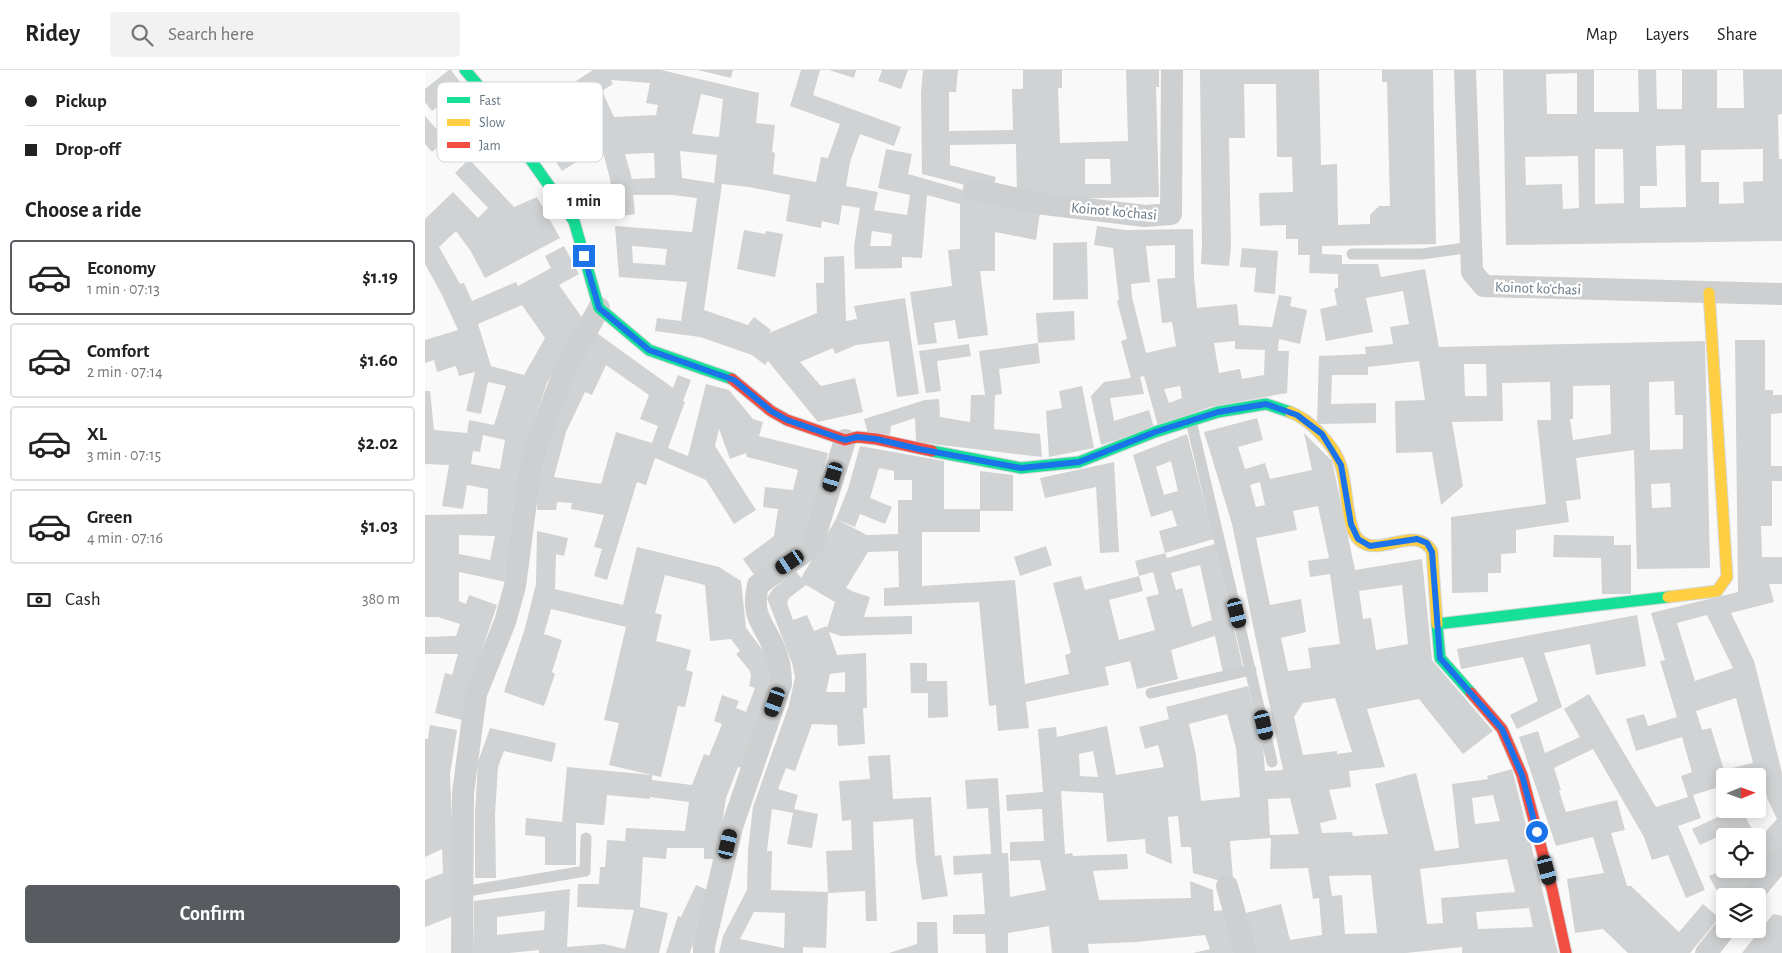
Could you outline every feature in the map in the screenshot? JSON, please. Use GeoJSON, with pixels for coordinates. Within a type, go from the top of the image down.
{"type":"FeatureCollection","features":[{"type":"Feature","properties":{"kind":"street"},"geometry":{"type":"LineString","coordinates":[[465,70],[475,82]]}},
{"type":"Feature","properties":{"kind":"street","name":"Koinot ko'chasi"},"geometry":{"type":"LineString","coordinates":[[974,189],[1036,203],[1145,216],[1171,214],[1172,70]]}},
{"type":"Feature","properties":{"kind":"street","name":"Koinot ko'chasi"},"geometry":{"type":"LineString","coordinates":[[1465,70],[1472,272],[1484,286],[1709,294],[1782,294]]}},
{"type":"Feature","properties":{"kind":"street"},"geometry":{"type":"LineString","coordinates":[[533,162],[574,220],[599,308],[649,350],[734,380],[771,411],[787,420],[845,440],[857,437],[876,439],[1021,468],[1079,462],[1155,432],[1218,412],[1266,404],[1297,415],[1322,434],[1341,465],[1351,524],[1358,539],[1370,546],[1417,539],[1427,543],[1432,552],[1440,658],[1502,729],[1522,775],[1552,889],[1566,953]]}},
{"type":"Feature","properties":{"kind":"street"},"geometry":{"type":"LineString","coordinates":[[1437,624],[1717,591],[1727,577],[1709,294]]}},
{"type":"Feature","properties":{"kind":"street"},"geometry":{"type":"LineString","coordinates":[[461,953],[463,793],[476,694],[505,622],[515,586],[530,471],[537,444],[563,375],[599,308]]}},
{"type":"Feature","properties":{"kind":"street"},"geometry":{"type":"LineString","coordinates":[[705,953],[704,946],[731,827],[781,684],[780,667],[776,652],[756,613],[755,597],[758,585],[812,546],[845,440]]}},
{"type":"Feature","properties":{"kind":"street"},"geometry":{"type":"LineString","coordinates":[[1758,888],[1782,858]]}},
{"type":"Feature","properties":{"kind":"street"},"geometry":{"type":"LineString","coordinates":[[1227,886],[1246,953]]}},
{"type":"Feature","properties":{"kind":"street"},"geometry":{"type":"LineString","coordinates":[[1706,953],[1718,938]]}},
{"type":"Feature","properties":{"kind":"lane"},"geometry":{"type":"LineString","coordinates":[[1352,254],[1422,254],[1472,247]]}},
{"type":"Feature","properties":{"kind":"lane"},"geometry":{"type":"LineString","coordinates":[[1191,421],[1272,762]]}},
{"type":"Feature","properties":{"kind":"lane"},"geometry":{"type":"LineString","coordinates":[[1151,692],[1251,670]]}},
{"type":"Feature","properties":{"kind":"lane"},"geometry":{"type":"LineString","coordinates":[[462,892],[585,870],[586,838]]}},
{"type":"Feature","properties":{"kind":"building"},"geometry":{"type":"Polygon","coordinates":[[[449,70],[460,82],[437,82],[437,107],[432,111],[425,102],[425,89],[449,70]]]}},
{"type":"Feature","properties":{"kind":"building"},"geometry":{"type":"Polygon","coordinates":[[[593,70],[661,70],[759,93],[756,123],[775,125],[772,152],[775,153],[773,174],[816,182],[821,157],[828,158],[840,124],[790,106],[801,70],[820,70],[813,95],[901,127],[894,146],[860,134],[850,162],[846,186],[878,192],[874,210],[907,215],[910,195],[878,188],[886,149],[912,154],[908,174],[1040,212],[1036,240],[995,232],[995,271],[980,271],[988,335],[958,339],[955,320],[934,323],[937,343],[918,345],[910,292],[952,286],[948,250],[960,249],[960,204],[927,195],[922,258],[902,257],[902,268],[855,269],[854,246],[860,208],[842,205],[839,225],[822,221],[821,228],[786,221],[790,195],[722,184],[704,310],[748,325],[754,317],[771,330],[769,333],[817,313],[816,283],[824,283],[824,257],[844,256],[846,321],[857,319],[854,306],[905,298],[919,394],[897,397],[889,341],[856,345],[835,354],[833,348],[800,362],[821,386],[855,378],[863,412],[818,422],[768,361],[765,365],[752,355],[700,337],[655,331],[657,318],[681,321],[687,282],[619,277],[615,226],[692,232],[697,198],[673,195],[633,195],[635,214],[615,217],[610,179],[603,152],[603,93],[614,117],[656,115],[658,105],[646,103],[650,83],[611,80],[613,84],[603,90],[603,82],[576,82],[593,70]],[[701,94],[692,134],[719,137],[723,99],[701,94]],[[680,151],[682,178],[714,183],[717,155],[680,151]],[[654,153],[625,154],[632,179],[655,178],[654,153]],[[872,231],[870,246],[891,246],[892,234],[872,231]],[[632,246],[633,263],[665,265],[667,249],[632,246]]]}},
{"type":"Feature","properties":{"kind":"building"},"geometry":{"type":"Polygon","coordinates":[[[698,70],[733,70],[731,78],[698,70]]]}},
{"type":"Feature","properties":{"kind":"building"},"geometry":{"type":"Polygon","coordinates":[[[829,70],[856,70],[854,78],[829,70]]]}},
{"type":"Feature","properties":{"kind":"building"},"geometry":{"type":"Polygon","coordinates":[[[882,70],[908,70],[901,89],[878,81],[882,70]]]}},
{"type":"Feature","properties":{"kind":"building"},"geometry":{"type":"Polygon","coordinates":[[[923,70],[958,70],[956,92],[949,92],[949,131],[1013,130],[1012,89],[1023,89],[1023,70],[1062,70],[1062,88],[1058,88],[1060,143],[1128,141],[1126,70],[1159,70],[1159,87],[1156,87],[1159,197],[1044,199],[1017,194],[1016,144],[950,145],[950,165],[996,177],[992,192],[922,174],[921,93],[923,70]],[[1085,159],[1085,184],[1111,184],[1110,159],[1085,159]]]}},
{"type":"Feature","properties":{"kind":"building"},"geometry":{"type":"Polygon","coordinates":[[[1200,70],[1319,70],[1321,165],[1337,164],[1338,225],[1370,224],[1370,215],[1379,206],[1390,206],[1387,82],[1382,82],[1382,70],[1433,70],[1436,244],[1322,246],[1322,254],[1342,255],[1342,264],[1378,264],[1381,277],[1425,269],[1439,347],[1705,341],[1710,568],[1637,569],[1634,450],[1576,458],[1581,499],[1566,501],[1569,522],[1516,530],[1516,553],[1501,554],[1501,573],[1488,573],[1488,592],[1452,593],[1451,517],[1546,504],[1537,420],[1551,420],[1550,382],[1502,383],[1503,421],[1452,422],[1463,486],[1441,505],[1432,452],[1396,453],[1395,401],[1425,400],[1419,361],[1368,367],[1368,375],[1332,375],[1331,404],[1376,403],[1376,423],[1317,424],[1319,356],[1366,354],[1365,347],[1393,344],[1390,327],[1409,324],[1403,291],[1366,298],[1373,332],[1326,341],[1320,309],[1337,305],[1334,289],[1338,288],[1338,274],[1309,273],[1310,255],[1298,255],[1298,239],[1286,239],[1286,225],[1260,226],[1259,193],[1293,192],[1292,157],[1277,157],[1276,84],[1244,84],[1245,138],[1229,138],[1231,247],[1229,266],[1201,264],[1200,70]],[[1464,364],[1465,396],[1487,396],[1486,364],[1464,364]],[[1674,381],[1649,382],[1650,450],[1683,449],[1683,415],[1675,415],[1674,381]],[[1610,385],[1573,386],[1573,419],[1570,419],[1573,440],[1611,434],[1610,385]],[[1670,483],[1651,484],[1652,508],[1671,507],[1670,483]]]}},
{"type":"Feature","properties":{"kind":"building"},"geometry":{"type":"Polygon","coordinates":[[[1503,70],[1594,70],[1594,112],[1639,112],[1638,70],[1656,70],[1657,109],[1682,109],[1682,70],[1717,70],[1717,108],[1744,108],[1743,70],[1782,70],[1782,114],[1778,115],[1779,159],[1782,159],[1782,241],[1506,245],[1503,70]],[[1577,73],[1546,74],[1547,114],[1577,114],[1577,73]],[[1685,145],[1656,146],[1657,186],[1640,186],[1640,208],[1686,207],[1685,145]],[[1595,149],[1595,204],[1624,203],[1623,149],[1595,149]],[[1763,149],[1701,150],[1701,182],[1719,182],[1719,204],[1744,203],[1743,182],[1763,181],[1763,149]],[[1578,156],[1525,157],[1526,185],[1562,184],[1563,209],[1579,208],[1578,156]]]}},
{"type":"Feature","properties":{"kind":"building"},"geometry":{"type":"Polygon","coordinates":[[[425,116],[437,130],[437,148],[432,152],[425,144],[425,116]]]}},
{"type":"Feature","properties":{"kind":"building"},"geometry":{"type":"Polygon","coordinates":[[[466,162],[472,162],[514,207],[537,197],[560,238],[485,278],[470,250],[456,231],[439,247],[460,284],[464,283],[472,301],[516,282],[518,286],[551,268],[545,256],[564,246],[579,274],[559,285],[588,326],[573,337],[547,383],[530,433],[506,582],[459,572],[459,601],[466,604],[469,595],[497,605],[472,680],[462,720],[435,713],[445,673],[452,675],[458,654],[425,654],[425,637],[456,636],[460,624],[438,617],[425,617],[425,515],[487,514],[488,489],[467,485],[463,509],[442,506],[449,465],[425,464],[425,391],[430,391],[434,430],[467,433],[469,420],[494,425],[506,386],[488,382],[481,414],[466,411],[475,372],[459,376],[456,366],[437,372],[434,360],[425,363],[425,340],[458,330],[425,264],[425,219],[453,192],[478,218],[488,208],[455,173],[466,162]],[[522,305],[478,324],[491,366],[524,375],[545,338],[522,305]],[[483,435],[480,452],[473,451],[471,464],[500,469],[505,440],[483,435]],[[459,535],[459,554],[490,560],[495,536],[459,535]]]}},
{"type":"Feature","properties":{"kind":"building"},"geometry":{"type":"Polygon","coordinates":[[[556,162],[576,162],[562,171],[556,162]]]}},
{"type":"Feature","properties":{"kind":"building"},"geometry":{"type":"Polygon","coordinates":[[[1097,226],[1125,230],[1193,229],[1197,308],[1237,304],[1239,325],[1272,327],[1279,295],[1292,297],[1290,306],[1307,310],[1300,344],[1279,339],[1278,351],[1289,351],[1287,393],[1210,407],[1158,426],[1144,376],[1140,377],[1144,394],[1110,398],[1114,421],[1149,410],[1154,428],[1101,445],[1091,396],[1104,382],[1131,378],[1121,341],[1127,339],[1117,301],[1119,300],[1113,248],[1094,245],[1097,226]],[[1175,245],[1146,246],[1150,282],[1131,284],[1132,297],[1146,353],[1176,346],[1172,322],[1162,323],[1157,279],[1175,278],[1175,245]],[[1235,341],[1214,343],[1219,373],[1240,369],[1242,379],[1264,375],[1265,350],[1235,349],[1235,341]],[[1180,386],[1164,389],[1169,403],[1182,398],[1180,386]]]}},
{"type":"Feature","properties":{"kind":"building"},"geometry":{"type":"Polygon","coordinates":[[[744,230],[765,234],[766,231],[783,234],[775,277],[737,269],[744,230]]]}},
{"type":"Feature","properties":{"kind":"building"},"geometry":{"type":"Polygon","coordinates":[[[1087,242],[1088,299],[1053,300],[1053,243],[1087,242]]]}},
{"type":"Feature","properties":{"kind":"building"},"geometry":{"type":"Polygon","coordinates":[[[1242,248],[1278,251],[1275,294],[1254,292],[1256,268],[1240,267],[1242,248]]]}},
{"type":"Feature","properties":{"kind":"building"},"geometry":{"type":"Polygon","coordinates":[[[1074,311],[1075,340],[1038,343],[1036,313],[1074,311]]]}},
{"type":"Feature","properties":{"kind":"building"},"geometry":{"type":"Polygon","coordinates":[[[594,331],[673,388],[678,375],[691,380],[668,448],[688,456],[706,384],[729,390],[753,419],[763,422],[759,436],[828,453],[813,513],[810,536],[755,576],[743,559],[774,536],[778,509],[763,507],[765,487],[793,490],[798,470],[747,457],[746,453],[730,459],[719,429],[715,446],[756,510],[734,524],[706,480],[655,458],[646,485],[637,482],[607,580],[594,576],[602,549],[594,547],[604,515],[571,509],[572,503],[557,502],[556,510],[537,510],[538,476],[551,425],[594,331]],[[606,365],[592,395],[585,392],[566,432],[554,477],[601,484],[616,432],[652,443],[658,426],[640,419],[649,395],[606,365]]]}},
{"type":"Feature","properties":{"kind":"building"},"geometry":{"type":"Polygon","coordinates":[[[1735,340],[1765,340],[1765,390],[1773,390],[1773,395],[1782,395],[1782,413],[1771,414],[1771,466],[1782,466],[1782,481],[1772,481],[1772,526],[1761,526],[1762,557],[1782,557],[1782,584],[1769,584],[1774,602],[1731,613],[1754,661],[1782,773],[1782,848],[1766,866],[1766,831],[1777,819],[1767,798],[1766,768],[1732,768],[1753,763],[1736,698],[1696,711],[1702,730],[1711,728],[1723,768],[1716,768],[1716,788],[1693,795],[1701,818],[1678,826],[1705,890],[1686,898],[1668,855],[1652,860],[1644,837],[1593,749],[1554,768],[1566,812],[1617,800],[1625,830],[1611,833],[1627,886],[1631,886],[1679,932],[1703,904],[1716,915],[1716,922],[1690,953],[1628,953],[1603,929],[1575,933],[1567,879],[1604,873],[1593,837],[1556,846],[1519,737],[1538,731],[1545,753],[1580,737],[1564,709],[1589,694],[1656,807],[1688,797],[1681,776],[1692,772],[1682,737],[1636,751],[1626,719],[1644,714],[1648,726],[1677,717],[1660,661],[1665,660],[1651,613],[1738,592],[1735,340]],[[1707,615],[1677,623],[1695,681],[1733,668],[1707,615]]]}},
{"type":"Feature","properties":{"kind":"building"},"geometry":{"type":"Polygon","coordinates":[[[1038,343],[1040,363],[999,369],[1002,394],[995,395],[994,429],[1040,434],[1042,457],[916,442],[915,418],[891,426],[890,435],[868,433],[864,419],[925,400],[939,399],[940,417],[970,422],[971,395],[985,395],[979,351],[1038,343]]]}},
{"type":"Feature","properties":{"kind":"building"},"geometry":{"type":"Polygon","coordinates":[[[969,344],[971,356],[937,361],[941,391],[926,393],[919,351],[969,344]]]}},
{"type":"Feature","properties":{"kind":"building"},"geometry":{"type":"Polygon","coordinates":[[[1082,386],[1094,448],[1049,457],[1046,411],[1062,408],[1059,391],[1082,386]]]}},
{"type":"Feature","properties":{"kind":"building"},"geometry":{"type":"Polygon","coordinates":[[[1257,418],[1263,440],[1238,447],[1245,469],[1265,463],[1270,479],[1312,470],[1304,433],[1332,461],[1355,570],[1422,559],[1432,660],[1493,731],[1463,754],[1419,699],[1367,709],[1385,767],[1349,771],[1351,787],[1329,790],[1337,819],[1320,823],[1322,833],[1352,832],[1353,836],[1388,834],[1375,784],[1416,773],[1435,851],[1459,848],[1452,784],[1488,779],[1487,776],[1512,769],[1558,953],[1462,953],[1462,947],[1406,953],[1255,953],[1246,913],[1281,904],[1290,940],[1322,935],[1319,898],[1313,899],[1308,868],[1270,869],[1271,838],[1230,841],[1233,879],[1217,880],[1193,873],[1191,847],[1181,847],[1178,816],[1168,817],[1172,864],[1146,853],[1145,839],[1107,842],[1103,793],[1061,791],[1065,854],[1072,853],[1073,856],[1127,854],[1128,869],[1093,871],[1099,900],[1191,898],[1190,881],[1213,890],[1214,911],[1226,910],[1241,953],[1193,953],[1210,949],[1205,935],[1137,942],[1088,944],[1089,953],[1052,953],[1049,926],[1008,933],[1008,953],[986,953],[985,934],[953,934],[953,915],[985,914],[982,873],[954,875],[953,856],[991,854],[988,808],[967,809],[965,780],[998,778],[1002,853],[1008,853],[1010,897],[1046,890],[1040,860],[1010,861],[1010,842],[1044,841],[1042,809],[1007,811],[1006,795],[1043,792],[1038,729],[1056,727],[1057,737],[1107,726],[1116,775],[1164,767],[1158,745],[1145,749],[1139,727],[1169,719],[1166,707],[1248,686],[1263,746],[1265,771],[1283,770],[1232,524],[1204,432],[1257,418]],[[1260,482],[1250,485],[1256,507],[1265,505],[1260,482]],[[1318,506],[1293,511],[1297,530],[1256,538],[1270,605],[1301,599],[1306,632],[1281,638],[1288,671],[1311,668],[1308,648],[1340,644],[1330,574],[1310,577],[1308,561],[1329,558],[1318,506]],[[1402,585],[1359,591],[1363,619],[1371,618],[1376,650],[1408,644],[1402,585]],[[1335,698],[1303,703],[1294,717],[1303,755],[1337,751],[1337,754],[1352,752],[1335,698]],[[1227,714],[1189,724],[1196,755],[1201,801],[1240,797],[1236,748],[1227,714]],[[1093,751],[1079,754],[1080,776],[1098,777],[1093,751]],[[1493,795],[1472,798],[1475,824],[1500,821],[1493,795]],[[1290,798],[1268,799],[1270,835],[1299,834],[1290,798]],[[1507,859],[1420,869],[1427,924],[1443,923],[1441,898],[1515,892],[1507,859]],[[1371,875],[1329,876],[1332,896],[1342,895],[1345,934],[1377,933],[1371,875]],[[1529,908],[1476,912],[1478,929],[1533,927],[1529,908]]]}},
{"type":"Feature","properties":{"kind":"building"},"geometry":{"type":"Polygon","coordinates":[[[1187,434],[1214,539],[1165,553],[1159,531],[1177,526],[1172,510],[1151,517],[1133,455],[1187,434]],[[1171,461],[1156,467],[1164,495],[1178,491],[1171,461]]]}},
{"type":"Feature","properties":{"kind":"building"},"geometry":{"type":"Polygon","coordinates":[[[860,446],[944,461],[944,509],[980,509],[980,471],[1013,475],[1013,511],[980,511],[980,532],[922,532],[922,586],[1015,580],[1025,684],[1069,674],[1065,655],[1071,653],[1053,583],[1081,576],[1085,590],[1139,576],[1135,561],[1165,553],[1167,558],[1215,544],[1243,668],[1223,673],[1215,636],[1171,650],[1178,679],[1137,689],[1130,661],[1105,667],[1109,685],[1026,702],[1029,728],[998,731],[996,705],[989,706],[979,602],[884,606],[884,588],[899,587],[898,551],[868,552],[846,588],[870,597],[864,617],[912,616],[912,634],[841,636],[829,632],[837,655],[866,653],[867,708],[863,708],[865,744],[838,746],[837,725],[812,724],[795,771],[786,768],[778,789],[798,795],[794,809],[818,814],[812,848],[787,844],[793,813],[772,809],[767,851],[772,851],[771,890],[828,892],[826,851],[852,850],[851,820],[842,821],[839,781],[870,779],[868,756],[890,755],[893,799],[931,797],[935,856],[941,855],[948,896],[922,900],[916,860],[913,819],[873,822],[877,921],[866,921],[865,891],[828,893],[826,948],[803,947],[803,953],[719,953],[723,936],[747,890],[748,850],[753,807],[789,705],[795,677],[792,663],[767,598],[773,589],[796,571],[801,578],[836,519],[848,489],[860,446]],[[879,468],[870,498],[892,507],[885,524],[860,514],[855,527],[838,520],[867,535],[898,534],[898,500],[912,500],[912,480],[894,480],[894,471],[879,468]],[[1200,565],[1171,573],[1176,590],[1182,588],[1192,627],[1212,620],[1200,565]],[[1153,572],[1139,576],[1143,591],[1109,600],[1119,640],[1155,630],[1146,597],[1159,594],[1153,572]],[[806,585],[789,598],[787,603],[793,620],[807,615],[814,631],[827,626],[827,628],[835,602],[806,585]],[[845,672],[830,674],[826,692],[845,692],[845,672]],[[754,912],[740,939],[784,948],[785,913],[754,912]]]}},
{"type":"Feature","properties":{"kind":"building"},"geometry":{"type":"Polygon","coordinates":[[[1114,462],[1119,552],[1100,553],[1096,487],[1045,498],[1040,478],[1114,462]]]}},
{"type":"Feature","properties":{"kind":"building"},"geometry":{"type":"Polygon","coordinates":[[[537,531],[568,538],[564,556],[556,554],[555,589],[623,605],[637,547],[719,567],[741,581],[746,628],[768,657],[774,675],[743,768],[738,767],[726,798],[721,831],[720,859],[704,859],[704,848],[667,848],[666,859],[643,857],[640,907],[668,913],[659,953],[539,953],[539,950],[509,953],[473,953],[474,901],[570,889],[567,947],[604,944],[625,949],[634,910],[577,907],[578,884],[599,884],[600,867],[605,867],[607,840],[625,841],[626,828],[685,831],[689,802],[650,797],[650,799],[607,795],[604,825],[576,823],[576,865],[545,865],[545,837],[525,835],[526,818],[562,822],[567,767],[652,775],[609,765],[619,723],[604,720],[626,627],[551,609],[544,634],[562,640],[552,672],[555,674],[544,706],[504,692],[525,628],[536,584],[537,531]],[[665,575],[655,613],[662,615],[656,641],[691,650],[686,670],[693,672],[685,707],[678,706],[661,777],[652,775],[652,780],[692,785],[704,754],[709,756],[722,724],[714,721],[722,695],[739,701],[736,708],[746,712],[755,688],[749,686],[750,671],[736,654],[740,651],[731,639],[710,641],[705,585],[665,575]],[[545,911],[497,917],[497,935],[544,930],[545,911]]]}},
{"type":"Feature","properties":{"kind":"building"},"geometry":{"type":"Polygon","coordinates":[[[1554,535],[1614,536],[1614,545],[1631,545],[1631,594],[1602,594],[1601,558],[1553,557],[1554,535]]]}},
{"type":"Feature","properties":{"kind":"building"},"geometry":{"type":"Polygon","coordinates":[[[1046,546],[1052,565],[1020,576],[1014,557],[1046,546]]]}},
{"type":"Feature","properties":{"kind":"building"},"geometry":{"type":"Polygon","coordinates":[[[1637,615],[1646,666],[1596,675],[1590,644],[1544,653],[1562,707],[1517,729],[1510,715],[1538,701],[1523,657],[1461,669],[1457,649],[1637,615]]]}},
{"type":"Feature","properties":{"kind":"building"},"geometry":{"type":"Polygon","coordinates":[[[910,663],[927,663],[927,681],[947,681],[948,717],[928,718],[928,693],[911,693],[910,663]]]}},
{"type":"Feature","properties":{"kind":"building"},"geometry":{"type":"Polygon","coordinates":[[[430,725],[457,730],[450,774],[456,915],[425,927],[425,880],[443,873],[442,849],[425,857],[425,739],[428,739],[430,725]]]}},
{"type":"Feature","properties":{"kind":"building"},"geometry":{"type":"Polygon","coordinates":[[[490,728],[556,743],[552,762],[504,751],[498,767],[495,815],[496,878],[475,878],[475,814],[478,762],[490,728]]]}},
{"type":"Feature","properties":{"kind":"building"},"geometry":{"type":"Polygon","coordinates":[[[1716,818],[1746,818],[1751,828],[1716,828],[1716,838],[1700,845],[1692,829],[1716,818]]]}},
{"type":"Feature","properties":{"kind":"building"},"geometry":{"type":"Polygon","coordinates":[[[1716,873],[1716,878],[1755,878],[1746,888],[1716,888],[1716,890],[1709,876],[1716,873]]]}},
{"type":"Feature","properties":{"kind":"building"},"geometry":{"type":"Polygon","coordinates":[[[696,885],[714,893],[700,923],[690,953],[666,953],[678,916],[681,917],[696,885]]]}},
{"type":"Feature","properties":{"kind":"building"},"geometry":{"type":"Polygon","coordinates":[[[1773,914],[1782,916],[1782,953],[1742,953],[1754,938],[1766,938],[1766,923],[1773,914]]]}},
{"type":"Feature","properties":{"kind":"building"},"geometry":{"type":"Polygon","coordinates":[[[917,922],[937,922],[938,953],[889,953],[917,944],[917,922]]]}},
{"type":"Feature","properties":{"kind":"traffic: fast"},"geometry":{"type":"LineString","coordinates":[[465,70],[475,82]]}},
{"type":"Feature","properties":{"kind":"traffic: fast"},"geometry":{"type":"LineString","coordinates":[[532,162],[574,221],[599,308],[649,350],[732,379]]}},
{"type":"Feature","properties":{"kind":"traffic: fast"},"geometry":{"type":"LineString","coordinates":[[932,451],[1021,468],[1079,462],[1155,432],[1218,412],[1266,404],[1290,412]]}},
{"type":"Feature","properties":{"kind":"traffic: fast"},"geometry":{"type":"LineString","coordinates":[[1471,693],[1440,658],[1437,624],[1668,597]]}},
{"type":"Feature","properties":{"kind":"traffic: slow"},"geometry":{"type":"LineString","coordinates":[[1668,597],[1717,591],[1727,577],[1709,293]]}},
{"type":"Feature","properties":{"kind":"traffic: slow"},"geometry":{"type":"LineString","coordinates":[[1290,412],[1306,421],[1321,434],[1338,458],[1351,525],[1359,540],[1367,545],[1377,546],[1416,540],[1425,543],[1432,551],[1437,624]]}},
{"type":"Feature","properties":{"kind":"traffic: jam"},"geometry":{"type":"LineString","coordinates":[[732,379],[771,411],[787,420],[845,440],[857,437],[876,439],[932,451]]}},
{"type":"Feature","properties":{"kind":"traffic: jam"},"geometry":{"type":"LineString","coordinates":[[1471,693],[1502,729],[1522,775],[1552,889],[1566,953]]}},
{"type":"Feature","properties":{"kind":"route"},"geometry":{"type":"LineString","coordinates":[[584,256],[599,308],[649,350],[734,380],[771,411],[787,420],[845,440],[857,437],[876,439],[1021,468],[1079,462],[1155,432],[1218,412],[1266,404],[1297,415],[1322,434],[1341,465],[1351,524],[1358,539],[1370,546],[1417,539],[1427,543],[1432,552],[1440,658],[1502,729],[1522,775],[1537,832]]}}]}
